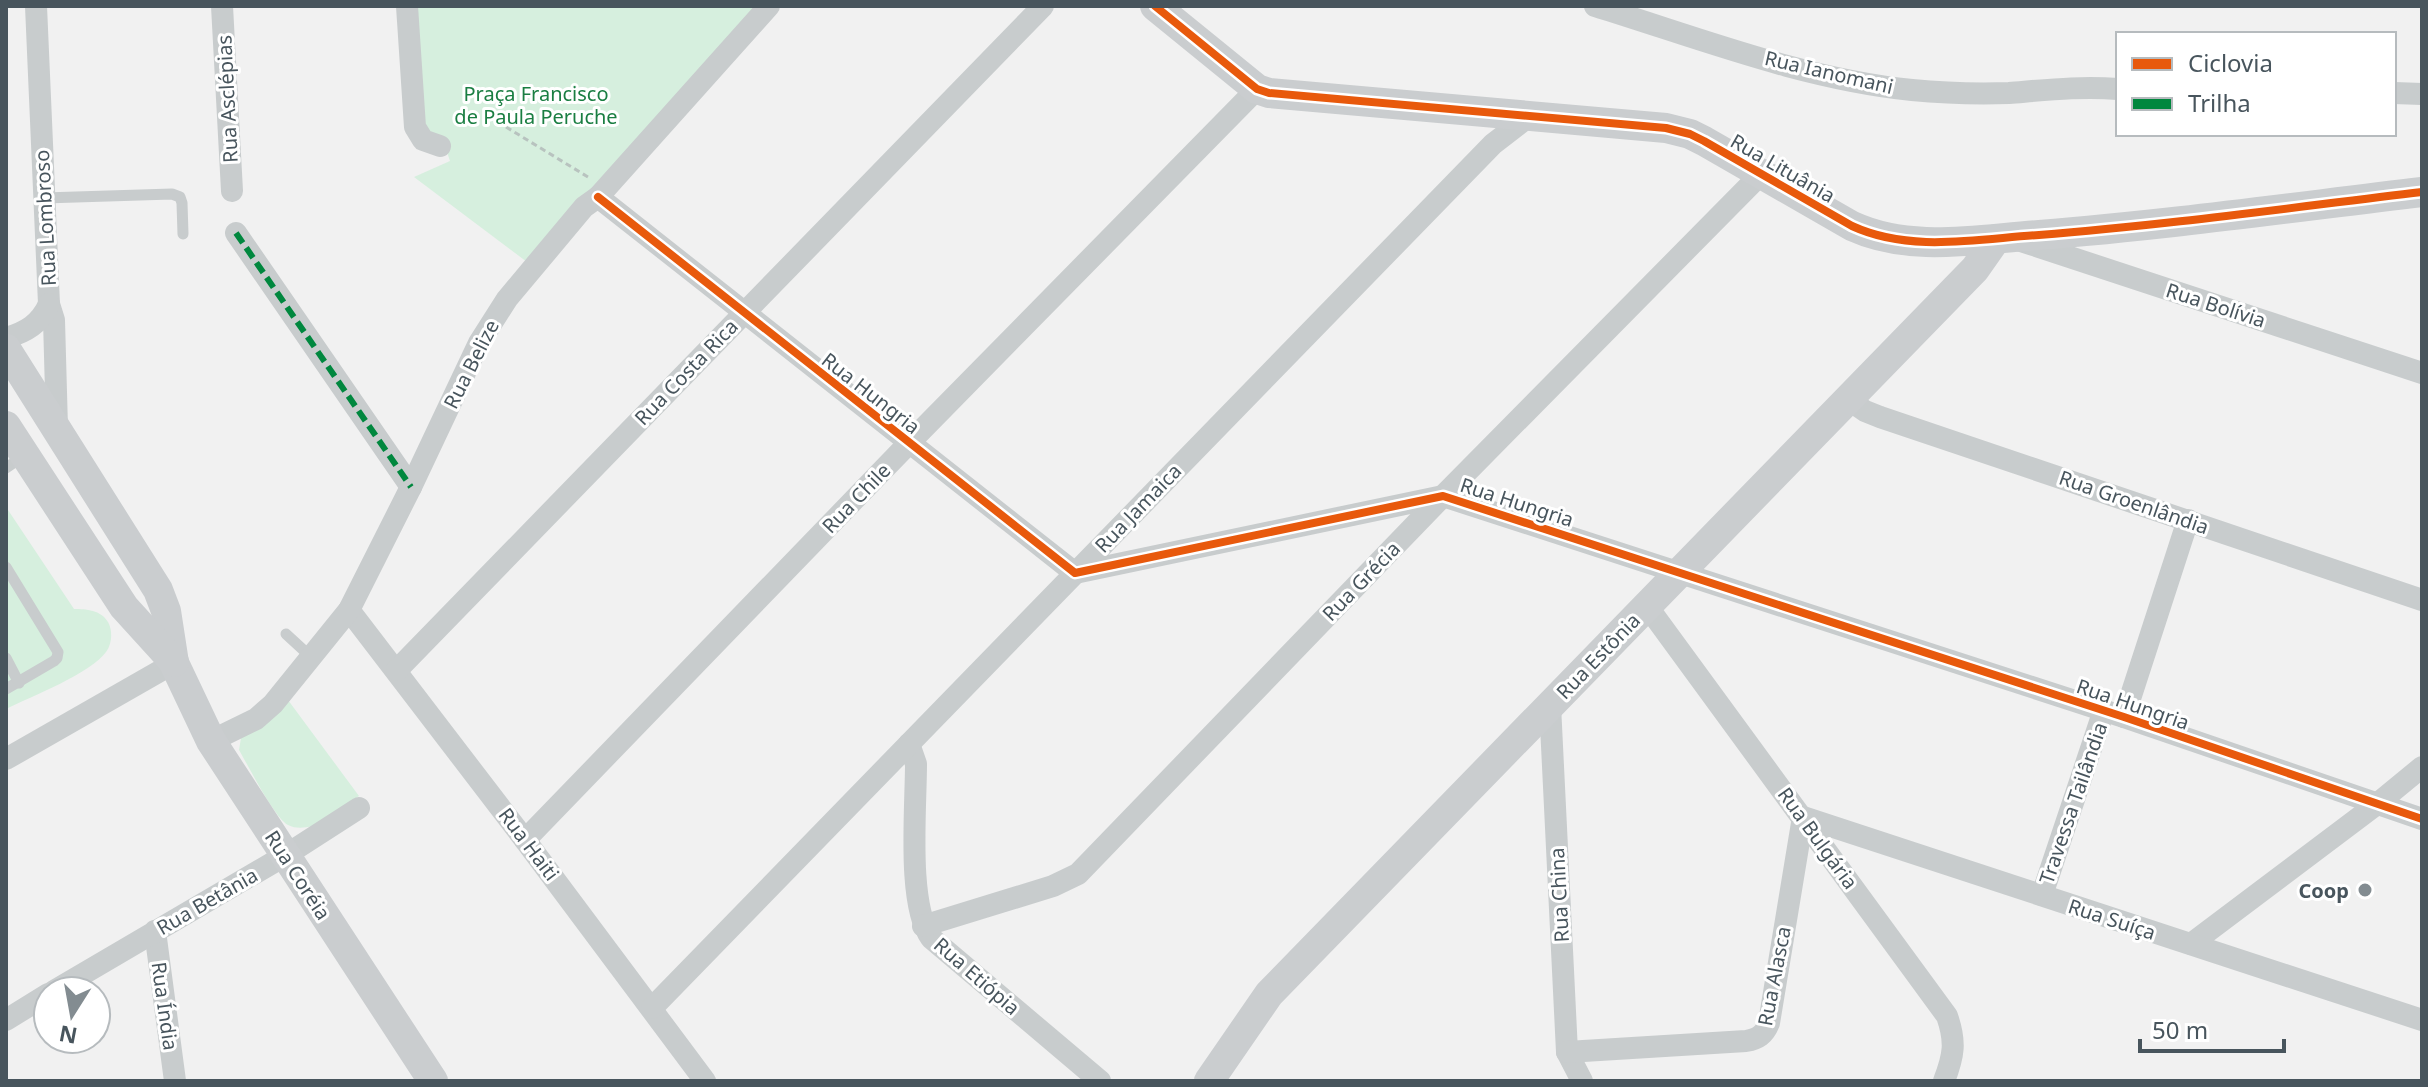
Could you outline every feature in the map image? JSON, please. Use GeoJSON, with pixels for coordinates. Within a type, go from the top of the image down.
{"type":"FeatureCollection","features":[{"type":"Feature","properties":{"kind":"street","name":"Rua Lombroso"},"geometry":{"type":"LineString","coordinates":[[36,6],[49,304],[54,320],[57,429]]}},
{"type":"Feature","properties":{"kind":"street","name":"Rua Asclépias"},"geometry":{"type":"LineString","coordinates":[[222,6],[232,191]]}},
{"type":"Feature","properties":{"kind":"street"},"geometry":{"type":"LineString","coordinates":[[407,6],[415,127],[423,140],[440,146]]}},
{"type":"Feature","properties":{"kind":"street","name":"Rua Belize"},"geometry":{"type":"LineString","coordinates":[[211,741],[264,712],[349,610],[479,343],[507,299],[584,207],[602,193],[769,6]]}},
{"type":"Feature","properties":{"kind":"street","name":"Rua Costa Rica"},"geometry":{"type":"LineString","coordinates":[[397,670],[1043,6]]}},
{"type":"Feature","properties":{"kind":"street","name":"Rua Lituânia"},"geometry":{"type":"LineString","coordinates":[[1155,6],[1257,89],[1283,95],[1678,131],[1704,141],[1837,218],[1872,235],[1901,241],[1934,242],[2104,230],[2422,192]]}},
{"type":"Feature","properties":{"kind":"street","name":"Rua Ianomani"},"geometry":{"type":"LineString","coordinates":[[1595,6],[1794,67],[1864,84],[1914,90],[2005,93],[2089,87],[2116,89]]}},
{"type":"Feature","properties":{"kind":"street","name":"Rua Chile"},"geometry":{"type":"LineString","coordinates":[[525,840],[1257,89]]}},
{"type":"Feature","properties":{"kind":"street"},"geometry":{"type":"LineString","coordinates":[[2396,93],[2422,94]]}},
{"type":"Feature","properties":{"kind":"street","name":"Rua Jamaica"},"geometry":{"type":"LineString","coordinates":[[652,1008],[1493,144],[1528,117]]}},
{"type":"Feature","properties":{"kind":"street","name":"Rua Grécia"},"geometry":{"type":"LineString","coordinates":[[923,926],[1053,886],[1078,874],[1443,496],[1762,173]]}},
{"type":"Feature","properties":{"kind":"street","name":"Rua Hungria"},"geometry":{"type":"LineString","coordinates":[[602,193],[744,313],[1075,573],[1443,496],[2114,714],[2422,819]]}},
{"type":"Feature","properties":{"kind":"street"},"geometry":{"type":"LineString","coordinates":[[236,233],[411,487]]}},
{"type":"Feature","properties":{"kind":"street","name":"Rua Bolívia"},"geometry":{"type":"LineString","coordinates":[[2002,238],[2422,373]]}},
{"type":"Feature","properties":{"kind":"street","name":"Rua Estônia"},"geometry":{"type":"LineString","coordinates":[[1209,1081],[1269,994],[1849,400],[2002,238]]}},
{"type":"Feature","properties":{"kind":"street"},"geometry":{"type":"LineString","coordinates":[[6,338],[40,321],[49,304]]}},
{"type":"Feature","properties":{"kind":"street","name":"Rua Coréia"},"geometry":{"type":"LineString","coordinates":[[6,349],[158,590],[166,611],[174,663]]}},
{"type":"Feature","properties":{"kind":"street","name":"Rua Groenlândia"},"geometry":{"type":"LineString","coordinates":[[1849,400],[1880,417],[2422,600]]}},
{"type":"Feature","properties":{"kind":"street","name":"Rua Coréia"},"geometry":{"type":"LineString","coordinates":[[6,426],[15,461],[124,607],[174,663],[211,741],[433,1081]]}},
{"type":"Feature","properties":{"kind":"street","name":"Travessa Tailândia"},"geometry":{"type":"LineString","coordinates":[[2042,895],[2188,520]]}},
{"type":"Feature","properties":{"kind":"street","name":"Rua Bulgária"},"geometry":{"type":"LineString","coordinates":[[1647,606],[1947,1016],[1953,1035],[1953,1049],[1944,1081]]}},
{"type":"Feature","properties":{"kind":"street","name":"Rua Haiti"},"geometry":{"type":"LineString","coordinates":[[349,610],[705,1081]]}},
{"type":"Feature","properties":{"kind":"street"},"geometry":{"type":"LineString","coordinates":[[6,759],[174,663]]}},
{"type":"Feature","properties":{"kind":"street","name":"Rua China"},"geometry":{"type":"LineString","coordinates":[[1550,705],[1567,1052],[1582,1081]]}},
{"type":"Feature","properties":{"kind":"street","name":"Rua Etiópia"},"geometry":{"type":"LineString","coordinates":[[909,744],[916,764],[916,897],[923,926],[931,938],[1100,1081]]}},
{"type":"Feature","properties":{"kind":"street"},"geometry":{"type":"LineString","coordinates":[[2191,944],[2422,767]]}},
{"type":"Feature","properties":{"kind":"street","name":"Rua Betânia"},"geometry":{"type":"LineString","coordinates":[[81,975],[286,855],[359,808]]}},
{"type":"Feature","properties":{"kind":"street","name":"Rua Suíça"},"geometry":{"type":"LineString","coordinates":[[1803,817],[2422,1020]]}},
{"type":"Feature","properties":{"kind":"street","name":"Rua Alasca"},"geometry":{"type":"LineString","coordinates":[[1567,1052],[1746,1041],[1759,1037],[1769,1023],[1803,817]]}},
{"type":"Feature","properties":{"kind":"street","name":"Rua Índia"},"geometry":{"type":"LineString","coordinates":[[155,931],[175,1081]]}},
{"type":"Feature","properties":{"kind":"street"},"geometry":{"type":"LineString","coordinates":[[6,1020],[32,1004]]}},
{"type":"Feature","properties":{"kind":"lane"},"geometry":{"type":"LineString","coordinates":[[44,198],[172,194],[180,197],[182,203],[183,234]]}},
{"type":"Feature","properties":{"kind":"lane"},"geometry":{"type":"LineString","coordinates":[[6,567],[58,652],[54,661],[6,689]]}},
{"type":"Feature","properties":{"kind":"lane"},"geometry":{"type":"LineString","coordinates":[[286,634],[311,657]]}},
{"type":"Feature","properties":{"kind":"lane"},"geometry":{"type":"LineString","coordinates":[[6,658],[19,683]]}},
{"type":"Feature","properties":{"kind":"path"},"geometry":{"type":"LineString","coordinates":[[506,127],[602,193]]}},
{"type":"Feature","properties":{"kind":"green space","name":"Praça Francisco de Paula Peruche"},"geometry":{"type":"Polygon","coordinates":[[[408,6],[760,6],[527,262],[414,177],[450,161],[447,152],[415,127],[408,6]]]}},
{"type":"Feature","properties":{"kind":"green space"},"geometry":{"type":"Polygon","coordinates":[[[6,507],[74,609],[101,615],[108,622],[111,633],[106,652],[87,668],[6,709],[6,507]]]}},
{"type":"Feature","properties":{"kind":"green space"},"geometry":{"type":"Polygon","coordinates":[[[288,700],[359,796],[313,826],[297,828],[282,820],[239,750],[241,738],[288,700]]]}},
{"type":"Feature","properties":{"kind":"marked path"},"geometry":{"type":"LineString","coordinates":[[236,233],[411,487]]}},
{"type":"Feature","properties":{"kind":"cycle path"},"geometry":{"type":"LineString","coordinates":[[1155,6],[1257,89],[1269,93],[1666,128],[1704,141],[1852,226],[1897,239],[1968,241],[2087,231],[2422,192]]}},
{"type":"Feature","properties":{"kind":"cycle path"},"geometry":{"type":"LineString","coordinates":[[598,197],[1075,573],[1443,496],[2124,717],[2422,819]]}},
{"type":"Feature","properties":{"kind":"place","name":"Coop"},"geometry":{"type":"Point","coordinates":[2365,890]}}]}
